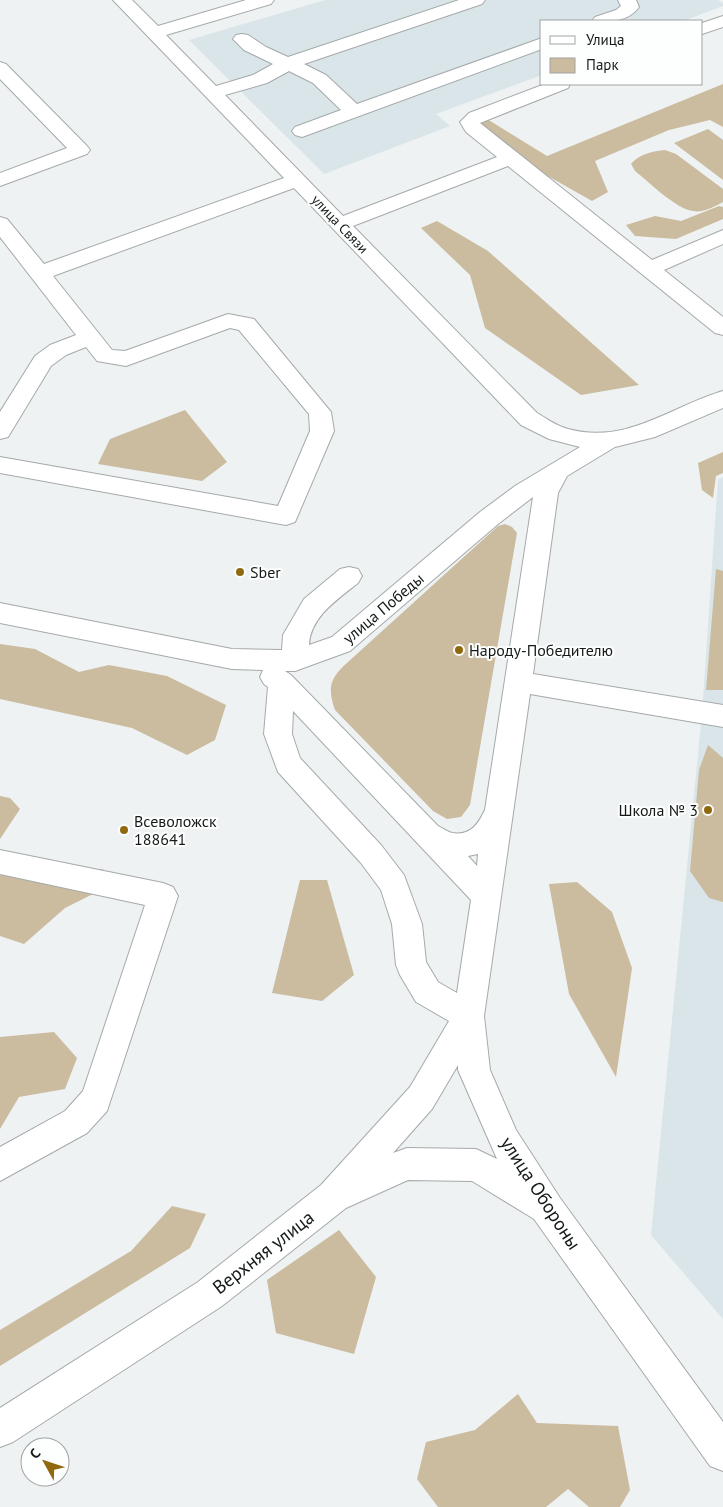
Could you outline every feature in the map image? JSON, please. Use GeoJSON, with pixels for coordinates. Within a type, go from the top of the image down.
{"type":"FeatureCollection","features":[{"type":"Feature","properties":{"kind":"street","name":"улица Связи"},"geometry":{"type":"LineString","coordinates":[[122,0],[529,419],[566,437],[606,442]]}},
{"type":"Feature","properties":{"kind":"street"},"geometry":{"type":"LineString","coordinates":[[154,33],[265,0]]}},
{"type":"Feature","properties":{"kind":"street"},"geometry":{"type":"LineString","coordinates":[[213,93],[260,79],[290,63],[476,0]]}},
{"type":"Feature","properties":{"kind":"street"},"geometry":{"type":"LineString","coordinates":[[604,20],[622,14],[630,7],[627,0]]}},
{"type":"Feature","properties":{"kind":"street"},"geometry":{"type":"LineString","coordinates":[[703,29],[723,21]]}},
{"type":"Feature","properties":{"kind":"street"},"geometry":{"type":"LineString","coordinates":[[242,39],[263,54],[290,63],[316,77],[354,112]]}},
{"type":"Feature","properties":{"kind":"street"},"geometry":{"type":"LineString","coordinates":[[302,131],[540,44]]}},
{"type":"Feature","properties":{"kind":"street"},"geometry":{"type":"LineString","coordinates":[[0,68],[80,150],[0,180]]}},
{"type":"Feature","properties":{"kind":"street"},"geometry":{"type":"LineString","coordinates":[[558,85],[476,117],[470,122],[473,128],[723,328]]}},
{"type":"Feature","properties":{"kind":"street"},"geometry":{"type":"LineString","coordinates":[[340,224],[511,158]]}},
{"type":"Feature","properties":{"kind":"street"},"geometry":{"type":"LineString","coordinates":[[40,272],[298,180]]}},
{"type":"Feature","properties":{"kind":"street"},"geometry":{"type":"LineString","coordinates":[[0,224],[105,356],[126,359],[228,321],[246,324],[320,412],[322,431],[286,516],[0,465]]}},
{"type":"Feature","properties":{"kind":"street"},"geometry":{"type":"LineString","coordinates":[[650,269],[723,236]]}},
{"type":"Feature","properties":{"kind":"street"},"geometry":{"type":"LineString","coordinates":[[0,431],[42,361],[58,350],[90,337]]}},
{"type":"Feature","properties":{"kind":"street"},"geometry":{"type":"LineString","coordinates":[[606,442],[654,430],[723,399]]}},
{"type":"Feature","properties":{"kind":"street"},"geometry":{"type":"LineString","coordinates":[[529,419],[550,446],[559,470]]}},
{"type":"Feature","properties":{"kind":"street","name":"улица Победы"},"geometry":{"type":"LineString","coordinates":[[289,671],[341,644],[489,518],[523,492],[606,442]]}},
{"type":"Feature","properties":{"kind":"street","name":"улица Обороны"},"geometry":{"type":"LineString","coordinates":[[559,470],[546,493],[497,814],[469,1016],[474,1070],[504,1141],[548,1210],[723,1453]]}},
{"type":"Feature","properties":{"kind":"street"},"geometry":{"type":"LineString","coordinates":[[489,518],[506,513],[523,517],[535,527],[538,540]]}},
{"type":"Feature","properties":{"kind":"street"},"geometry":{"type":"LineString","coordinates":[[349,576],[313,606],[296,635],[278,734],[288,764],[371,854],[394,884],[407,924],[411,965],[427,992],[469,1016]]}},
{"type":"Feature","properties":{"kind":"street"},"geometry":{"type":"LineString","coordinates":[[0,614],[289,671],[428,835],[486,895]]}},
{"type":"Feature","properties":{"kind":"street"},"geometry":{"type":"LineString","coordinates":[[518,682],[723,716]]}},
{"type":"Feature","properties":{"kind":"street"},"geometry":{"type":"LineString","coordinates":[[428,835],[449,845],[472,844],[490,832],[497,814]]}},
{"type":"Feature","properties":{"kind":"street"},"geometry":{"type":"LineString","coordinates":[[0,862],[163,896],[96,1100],[76,1122],[0,1165]]}},
{"type":"Feature","properties":{"kind":"street","name":"Верхняя улица"},"geometry":{"type":"LineString","coordinates":[[0,1429],[210,1294],[333,1197],[421,1098],[469,1016]]}},
{"type":"Feature","properties":{"kind":"street"},"geometry":{"type":"LineString","coordinates":[[333,1197],[407,1164],[476,1165],[548,1210]]}},
{"type":"Feature","properties":{"kind":"shaded area"},"geometry":{"type":"Polygon","coordinates":[[[325,0],[718,0],[723,3],[723,6],[686,20],[540,20],[540,76],[436,114],[450,126],[324,174],[189,40],[325,0]]]}},
{"type":"Feature","properties":{"kind":"shaded area","name":"Школа № 3"},"geometry":{"type":"Polygon","coordinates":[[[723,477],[723,1319],[651,1235],[702,713],[718,479],[723,477]]]}},
{"type":"Feature","properties":{"kind":"green space"},"geometry":{"type":"Polygon","coordinates":[[[723,84],[723,127],[710,120],[669,130],[595,161],[608,192],[592,201],[523,162],[480,123],[487,119],[547,156],[723,84]]]}},
{"type":"Feature","properties":{"kind":"green space"},"geometry":{"type":"Polygon","coordinates":[[[708,129],[723,140],[723,180],[674,143],[708,129]]]}},
{"type":"Feature","properties":{"kind":"green space"},"geometry":{"type":"Polygon","coordinates":[[[665,150],[676,154],[723,189],[723,202],[701,211],[686,209],[655,188],[635,171],[631,164],[646,154],[665,150]]]}},
{"type":"Feature","properties":{"kind":"green space"},"geometry":{"type":"Polygon","coordinates":[[[719,206],[723,207],[723,219],[676,239],[635,236],[626,225],[655,216],[681,221],[719,206]]]}},
{"type":"Feature","properties":{"kind":"green space"},"geometry":{"type":"Polygon","coordinates":[[[437,221],[488,251],[639,385],[581,395],[485,328],[470,275],[421,228],[437,221]]]}},
{"type":"Feature","properties":{"kind":"green space"},"geometry":{"type":"Polygon","coordinates":[[[185,410],[227,462],[202,481],[98,464],[110,439],[185,410]]]}},
{"type":"Feature","properties":{"kind":"green space"},"geometry":{"type":"Polygon","coordinates":[[[723,452],[723,473],[716,476],[713,498],[702,490],[698,463],[723,452]]]}},
{"type":"Feature","properties":{"kind":"green space"},"geometry":{"type":"Polygon","coordinates":[[[505,524],[512,527],[517,533],[470,805],[461,817],[447,819],[433,811],[335,710],[331,695],[332,683],[337,673],[348,662],[498,526],[505,524]]]}},
{"type":"Feature","properties":{"kind":"green space"},"geometry":{"type":"Polygon","coordinates":[[[716,569],[723,571],[723,690],[706,690],[716,569]]]}},
{"type":"Feature","properties":{"kind":"green space"},"geometry":{"type":"Polygon","coordinates":[[[0,644],[35,649],[79,672],[109,665],[167,676],[226,705],[215,740],[187,755],[132,728],[0,699],[0,644]]]}},
{"type":"Feature","properties":{"kind":"green space"},"geometry":{"type":"Polygon","coordinates":[[[708,745],[723,758],[723,902],[709,898],[690,871],[699,770],[708,745]]]}},
{"type":"Feature","properties":{"kind":"green space"},"geometry":{"type":"Polygon","coordinates":[[[0,796],[10,798],[20,809],[0,839],[0,796]]]}},
{"type":"Feature","properties":{"kind":"green space"},"geometry":{"type":"Polygon","coordinates":[[[0,855],[14,873],[103,869],[105,888],[65,908],[24,944],[0,936],[0,855]]]}},
{"type":"Feature","properties":{"kind":"green space"},"geometry":{"type":"Polygon","coordinates":[[[300,880],[327,880],[354,975],[322,1001],[272,993],[300,880]]]}},
{"type":"Feature","properties":{"kind":"green space"},"geometry":{"type":"Polygon","coordinates":[[[577,882],[612,912],[632,968],[616,1077],[569,994],[549,884],[577,882]]]}},
{"type":"Feature","properties":{"kind":"green space"},"geometry":{"type":"Polygon","coordinates":[[[54,1032],[77,1058],[65,1089],[19,1097],[0,1129],[0,1037],[54,1032]]]}},
{"type":"Feature","properties":{"kind":"green space"},"geometry":{"type":"Polygon","coordinates":[[[172,1206],[206,1214],[190,1248],[0,1366],[0,1330],[131,1251],[172,1206]]]}},
{"type":"Feature","properties":{"kind":"green space"},"geometry":{"type":"Polygon","coordinates":[[[339,1230],[376,1277],[354,1354],[276,1333],[267,1280],[339,1230]]]}},
{"type":"Feature","properties":{"kind":"green space"},"geometry":{"type":"Polygon","coordinates":[[[518,1394],[537,1423],[618,1426],[630,1490],[620,1507],[589,1507],[568,1489],[546,1507],[438,1507],[417,1479],[426,1442],[475,1430],[518,1394]]]}},
{"type":"Feature","properties":{"kind":"place","name":"Sber"},"geometry":{"type":"Point","coordinates":[240,572]}},
{"type":"Feature","properties":{"kind":"place","name":"Народу-Победителю"},"geometry":{"type":"Point","coordinates":[459,650]}},
{"type":"Feature","properties":{"kind":"place","name":"Школа № 3"},"geometry":{"type":"Point","coordinates":[708,810]}},
{"type":"Feature","properties":{"kind":"place","name":"Всеволожск 188641"},"geometry":{"type":"Point","coordinates":[124,830]}}]}
